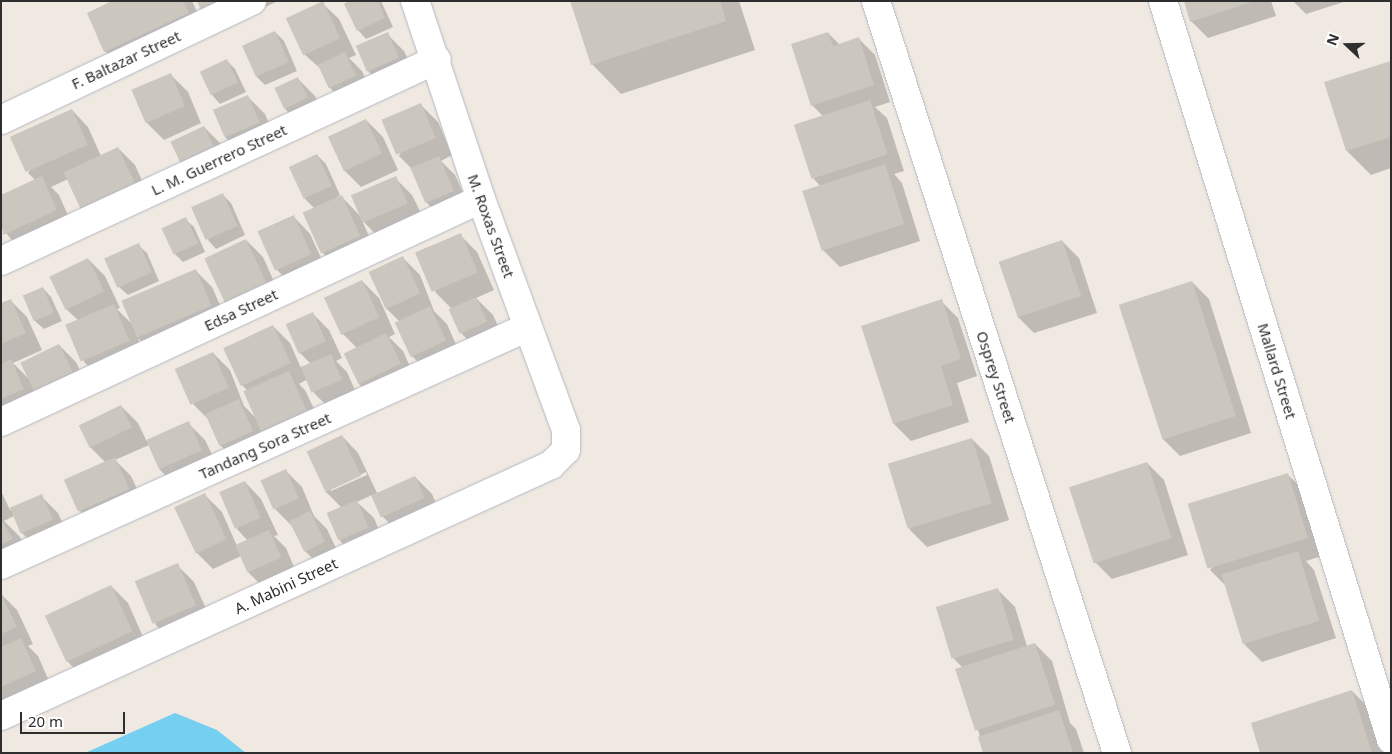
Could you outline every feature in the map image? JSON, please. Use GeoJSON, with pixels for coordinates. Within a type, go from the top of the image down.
{"type":"FeatureCollection","features":[{"type":"Feature","properties":{"kind":"street","name":"F. Baltazar Street"},"geometry":{"type":"LineString","coordinates":[[1,120],[252,1]]}},
{"type":"Feature","properties":{"kind":"street","name":"M. Roxas Street"},"geometry":{"type":"LineString","coordinates":[[415,1],[481,199],[566,430],[566,450]]}},
{"type":"Feature","properties":{"kind":"street","name":"Osprey Street"},"geometry":{"type":"LineString","coordinates":[[876,1],[1117,753]]}},
{"type":"Feature","properties":{"kind":"street","name":"Mallard Street"},"geometry":{"type":"LineString","coordinates":[[1163,1],[1391,740]]}},
{"type":"Feature","properties":{"kind":"street","name":"L. M. Guerrero Street"},"geometry":{"type":"LineString","coordinates":[[1,261],[436,60]]}},
{"type":"Feature","properties":{"kind":"street","name":"Edsa Street"},"geometry":{"type":"LineString","coordinates":[[1,422],[481,199]]}},
{"type":"Feature","properties":{"kind":"street","name":"Tandang Sora Street"},"geometry":{"type":"LineString","coordinates":[[1,565],[528,327]]}},
{"type":"Feature","properties":{"kind":"street","name":"A. Mabini Street"},"geometry":{"type":"LineString","coordinates":[[1,716],[550,465],[566,450]]}},
{"type":"Feature","properties":{"kind":"water"},"geometry":{"type":"Polygon","coordinates":[[[175,713],[217,730],[246,753],[85,753],[175,713]]]}},
{"type":"Feature","properties":{"kind":"building"},"geometry":{"type":"Polygon","coordinates":[[[112,1],[183,1],[189,13],[104,52],[87,13],[112,1]]]}},
{"type":"Feature","properties":{"kind":"building"},"geometry":{"type":"Polygon","coordinates":[[[197,1],[225,1],[202,12],[197,1]]]}},
{"type":"Feature","properties":{"kind":"building"},"geometry":{"type":"Polygon","coordinates":[[[323,1],[340,38],[303,55],[286,18],[323,1]]]}},
{"type":"Feature","properties":{"kind":"building"},"geometry":{"type":"Polygon","coordinates":[[[349,1],[378,1],[385,18],[357,31],[344,4],[349,1]]]}},
{"type":"Feature","properties":{"kind":"building"},"geometry":{"type":"Polygon","coordinates":[[[570,1],[720,1],[726,21],[591,65],[570,1]]]}},
{"type":"Feature","properties":{"kind":"building"},"geometry":{"type":"Polygon","coordinates":[[[1184,1],[1252,1],[1252,2],[1190,22],[1184,1]]]}},
{"type":"Feature","properties":{"kind":"building"},"geometry":{"type":"Polygon","coordinates":[[[275,31],[289,62],[256,77],[242,46],[275,31]]]}},
{"type":"Feature","properties":{"kind":"building"},"geometry":{"type":"Polygon","coordinates":[[[388,32],[399,58],[367,71],[356,46],[388,32]]]}},
{"type":"Feature","properties":{"kind":"building"},"geometry":{"type":"Polygon","coordinates":[[[828,32],[833,46],[859,37],[874,85],[811,106],[791,44],[828,32]]]}},
{"type":"Feature","properties":{"kind":"building"},"geometry":{"type":"Polygon","coordinates":[[[345,52],[356,76],[329,88],[318,65],[345,52]]]}},
{"type":"Feature","properties":{"kind":"building"},"geometry":{"type":"Polygon","coordinates":[[[227,59],[238,83],[211,95],[200,72],[227,59]]]}},
{"type":"Feature","properties":{"kind":"building"},"geometry":{"type":"Polygon","coordinates":[[[1391,61],[1391,137],[1346,151],[1324,82],[1391,61]]]}},
{"type":"Feature","properties":{"kind":"building"},"geometry":{"type":"Polygon","coordinates":[[[171,73],[185,106],[145,123],[131,90],[171,73]]]}},
{"type":"Feature","properties":{"kind":"building"},"geometry":{"type":"Polygon","coordinates":[[[298,77],[308,98],[284,109],[274,88],[298,77]]]}},
{"type":"Feature","properties":{"kind":"building"},"geometry":{"type":"Polygon","coordinates":[[[248,95],[260,123],[225,137],[213,110],[248,95]]]}},
{"type":"Feature","properties":{"kind":"building"},"geometry":{"type":"Polygon","coordinates":[[[870,100],[888,154],[812,179],[794,125],[870,100]]]}},
{"type":"Feature","properties":{"kind":"building"},"geometry":{"type":"Polygon","coordinates":[[[421,103],[436,138],[396,155],[381,120],[421,103]]]}},
{"type":"Feature","properties":{"kind":"building"},"geometry":{"type":"Polygon","coordinates":[[[72,109],[88,145],[26,172],[10,137],[72,109]]]}},
{"type":"Feature","properties":{"kind":"building"},"geometry":{"type":"Polygon","coordinates":[[[366,119],[382,153],[344,171],[328,137],[366,119]]]}},
{"type":"Feature","properties":{"kind":"building"},"geometry":{"type":"Polygon","coordinates":[[[204,126],[215,150],[181,165],[170,142],[204,126]]]}},
{"type":"Feature","properties":{"kind":"building"},"geometry":{"type":"Polygon","coordinates":[[[118,147],[137,188],[83,213],[64,172],[118,147]]]}},
{"type":"Feature","properties":{"kind":"building"},"geometry":{"type":"Polygon","coordinates":[[[317,154],[332,186],[304,199],[289,167],[317,154]]]}},
{"type":"Feature","properties":{"kind":"building"},"geometry":{"type":"Polygon","coordinates":[[[439,156],[454,191],[425,203],[410,168],[439,156]]]}},
{"type":"Feature","properties":{"kind":"building"},"geometry":{"type":"Polygon","coordinates":[[[885,164],[904,224],[822,251],[802,191],[885,164]]]}},
{"type":"Feature","properties":{"kind":"building"},"geometry":{"type":"Polygon","coordinates":[[[42,176],[57,210],[3,235],[1,195],[42,176]]]}},
{"type":"Feature","properties":{"kind":"building"},"geometry":{"type":"Polygon","coordinates":[[[396,176],[408,204],[363,223],[351,195],[396,176]]]}},
{"type":"Feature","properties":{"kind":"building"},"geometry":{"type":"Polygon","coordinates":[[[223,193],[238,226],[206,240],[191,207],[223,193]]]}},
{"type":"Feature","properties":{"kind":"building"},"geometry":{"type":"Polygon","coordinates":[[[342,195],[360,236],[321,254],[303,212],[342,195]]]}},
{"type":"Feature","properties":{"kind":"building"},"geometry":{"type":"Polygon","coordinates":[[[294,215],[311,254],[275,271],[257,231],[294,215]]]}},
{"type":"Feature","properties":{"kind":"building"},"geometry":{"type":"Polygon","coordinates":[[[186,217],[198,243],[174,255],[162,228],[186,217]]]}},
{"type":"Feature","properties":{"kind":"building"},"geometry":{"type":"Polygon","coordinates":[[[461,233],[478,273],[432,292],[415,253],[461,233]]]}},
{"type":"Feature","properties":{"kind":"building"},"geometry":{"type":"Polygon","coordinates":[[[246,239],[268,285],[226,305],[204,258],[246,239]]]}},
{"type":"Feature","properties":{"kind":"building"},"geometry":{"type":"Polygon","coordinates":[[[1062,240],[1081,296],[1018,318],[999,262],[1062,240]]]}},
{"type":"Feature","properties":{"kind":"building"},"geometry":{"type":"Polygon","coordinates":[[[139,243],[152,272],[117,288],[104,258],[139,243]]]}},
{"type":"Feature","properties":{"kind":"building"},"geometry":{"type":"Polygon","coordinates":[[[403,256],[420,293],[386,309],[369,272],[403,256]]]}},
{"type":"Feature","properties":{"kind":"building"},"geometry":{"type":"Polygon","coordinates":[[[88,258],[104,291],[66,310],[49,277],[88,258]]]}},
{"type":"Feature","properties":{"kind":"building"},"geometry":{"type":"Polygon","coordinates":[[[196,269],[212,306],[137,337],[121,301],[196,269]]]}},
{"type":"Feature","properties":{"kind":"building"},"geometry":{"type":"Polygon","coordinates":[[[362,280],[379,317],[341,335],[324,298],[362,280]]]}},
{"type":"Feature","properties":{"kind":"building"},"geometry":{"type":"Polygon","coordinates":[[[1192,281],[1236,416],[1163,440],[1119,305],[1192,281]]]}},
{"type":"Feature","properties":{"kind":"building"},"geometry":{"type":"Polygon","coordinates":[[[43,287],[54,313],[34,321],[23,296],[43,287]]]}},
{"type":"Feature","properties":{"kind":"building"},"geometry":{"type":"Polygon","coordinates":[[[476,297],[487,322],[460,334],[449,309],[476,297]]]}},
{"type":"Feature","properties":{"kind":"building"},"geometry":{"type":"Polygon","coordinates":[[[11,299],[26,333],[1,344],[1,303],[11,299]]]}},
{"type":"Feature","properties":{"kind":"building"},"geometry":{"type":"Polygon","coordinates":[[[942,299],[961,359],[941,366],[953,405],[893,424],[861,326],[942,299]]]}},
{"type":"Feature","properties":{"kind":"building"},"geometry":{"type":"Polygon","coordinates":[[[114,304],[130,341],[81,362],[65,325],[114,304]]]}},
{"type":"Feature","properties":{"kind":"building"},"geometry":{"type":"Polygon","coordinates":[[[430,306],[446,340],[411,357],[395,322],[430,306]]]}},
{"type":"Feature","properties":{"kind":"building"},"geometry":{"type":"Polygon","coordinates":[[[313,312],[326,341],[299,353],[286,324],[313,312]]]}},
{"type":"Feature","properties":{"kind":"building"},"geometry":{"type":"Polygon","coordinates":[[[273,325],[291,363],[241,386],[223,348],[273,325]]]}},
{"type":"Feature","properties":{"kind":"building"},"geometry":{"type":"Polygon","coordinates":[[[386,333],[401,364],[359,384],[344,354],[386,333]]]}},
{"type":"Feature","properties":{"kind":"building"},"geometry":{"type":"Polygon","coordinates":[[[59,344],[73,373],[34,392],[20,363],[59,344]]]}},
{"type":"Feature","properties":{"kind":"building"},"geometry":{"type":"Polygon","coordinates":[[[213,352],[229,388],[190,405],[175,369],[213,352]]]}},
{"type":"Feature","properties":{"kind":"building"},"geometry":{"type":"Polygon","coordinates":[[[331,354],[342,380],[312,393],[301,367],[331,354]]]}},
{"type":"Feature","properties":{"kind":"building"},"geometry":{"type":"Polygon","coordinates":[[[11,359],[24,389],[1,399],[1,364],[11,359]]]}},
{"type":"Feature","properties":{"kind":"building"},"geometry":{"type":"Polygon","coordinates":[[[289,371],[307,411],[261,432],[243,391],[289,371]]]}},
{"type":"Feature","properties":{"kind":"building"},"geometry":{"type":"Polygon","coordinates":[[[239,399],[253,431],[219,446],[205,414],[239,399]]]}},
{"type":"Feature","properties":{"kind":"building"},"geometry":{"type":"Polygon","coordinates":[[[121,405],[132,427],[90,448],[79,426],[121,405]]]}},
{"type":"Feature","properties":{"kind":"building"},"geometry":{"type":"Polygon","coordinates":[[[189,421],[202,450],[159,469],[146,440],[189,421]]]}},
{"type":"Feature","properties":{"kind":"building"},"geometry":{"type":"Polygon","coordinates":[[[342,435],[361,476],[326,492],[307,451],[342,435]]]}},
{"type":"Feature","properties":{"kind":"building"},"geometry":{"type":"Polygon","coordinates":[[[972,438],[992,503],[908,529],[888,464],[972,438]]]}},
{"type":"Feature","properties":{"kind":"building"},"geometry":{"type":"Polygon","coordinates":[[[115,457],[129,489],[78,512],[64,480],[115,457]]]}},
{"type":"Feature","properties":{"kind":"building"},"geometry":{"type":"Polygon","coordinates":[[[1147,462],[1172,538],[1094,563],[1069,487],[1147,462]]]}},
{"type":"Feature","properties":{"kind":"building"},"geometry":{"type":"Polygon","coordinates":[[[286,469],[299,498],[273,510],[260,480],[286,469]]]}},
{"type":"Feature","properties":{"kind":"building"},"geometry":{"type":"Polygon","coordinates":[[[1288,473],[1308,538],[1207,569],[1188,504],[1288,473]]]}},
{"type":"Feature","properties":{"kind":"building"},"geometry":{"type":"Polygon","coordinates":[[[415,476],[425,498],[381,517],[371,496],[415,476]]]}},
{"type":"Feature","properties":{"kind":"building"},"geometry":{"type":"Polygon","coordinates":[[[245,481],[261,518],[235,529],[219,492],[245,481]]]}},
{"type":"Feature","properties":{"kind":"building"},"geometry":{"type":"Polygon","coordinates":[[[205,493],[227,539],[196,554],[174,507],[205,493]]]}},
{"type":"Feature","properties":{"kind":"building"},"geometry":{"type":"Polygon","coordinates":[[[42,494],[53,520],[21,533],[10,508],[42,494]]]}},
{"type":"Feature","properties":{"kind":"building"},"geometry":{"type":"Polygon","coordinates":[[[357,500],[369,528],[338,541],[327,513],[357,500]]]}},
{"type":"Feature","properties":{"kind":"building"},"geometry":{"type":"Polygon","coordinates":[[[310,511],[325,542],[304,552],[289,521],[310,511]]]}},
{"type":"Feature","properties":{"kind":"building"},"geometry":{"type":"Polygon","coordinates":[[[1,519],[13,539],[1,544],[1,519]]]}},
{"type":"Feature","properties":{"kind":"building"},"geometry":{"type":"Polygon","coordinates":[[[269,530],[281,557],[247,572],[235,545],[269,530]]]}},
{"type":"Feature","properties":{"kind":"building"},"geometry":{"type":"Polygon","coordinates":[[[1298,551],[1319,621],[1243,644],[1221,574],[1298,551]]]}},
{"type":"Feature","properties":{"kind":"building"},"geometry":{"type":"Polygon","coordinates":[[[178,563],[196,605],[153,624],[135,581],[178,563]]]}},
{"type":"Feature","properties":{"kind":"building"},"geometry":{"type":"Polygon","coordinates":[[[111,585],[133,631],[66,662],[45,616],[111,585]]]}},
{"type":"Feature","properties":{"kind":"building"},"geometry":{"type":"Polygon","coordinates":[[[998,588],[1014,640],[952,659],[936,607],[998,588]]]}},
{"type":"Feature","properties":{"kind":"building"},"geometry":{"type":"Polygon","coordinates":[[[1,594],[17,627],[1,634],[1,594]]]}},
{"type":"Feature","properties":{"kind":"building"},"geometry":{"type":"Polygon","coordinates":[[[21,638],[36,671],[1,687],[1,647],[21,638]]]}},
{"type":"Feature","properties":{"kind":"building"},"geometry":{"type":"Polygon","coordinates":[[[1035,643],[1055,705],[975,731],[955,669],[1035,643]]]}},
{"type":"Feature","properties":{"kind":"building"},"geometry":{"type":"Polygon","coordinates":[[[1352,690],[1372,753],[1260,753],[1251,723],[1352,690]]]}},
{"type":"Feature","properties":{"kind":"building"},"geometry":{"type":"Polygon","coordinates":[[[1059,710],[1073,753],[983,753],[978,737],[1059,710]]]}}]}
